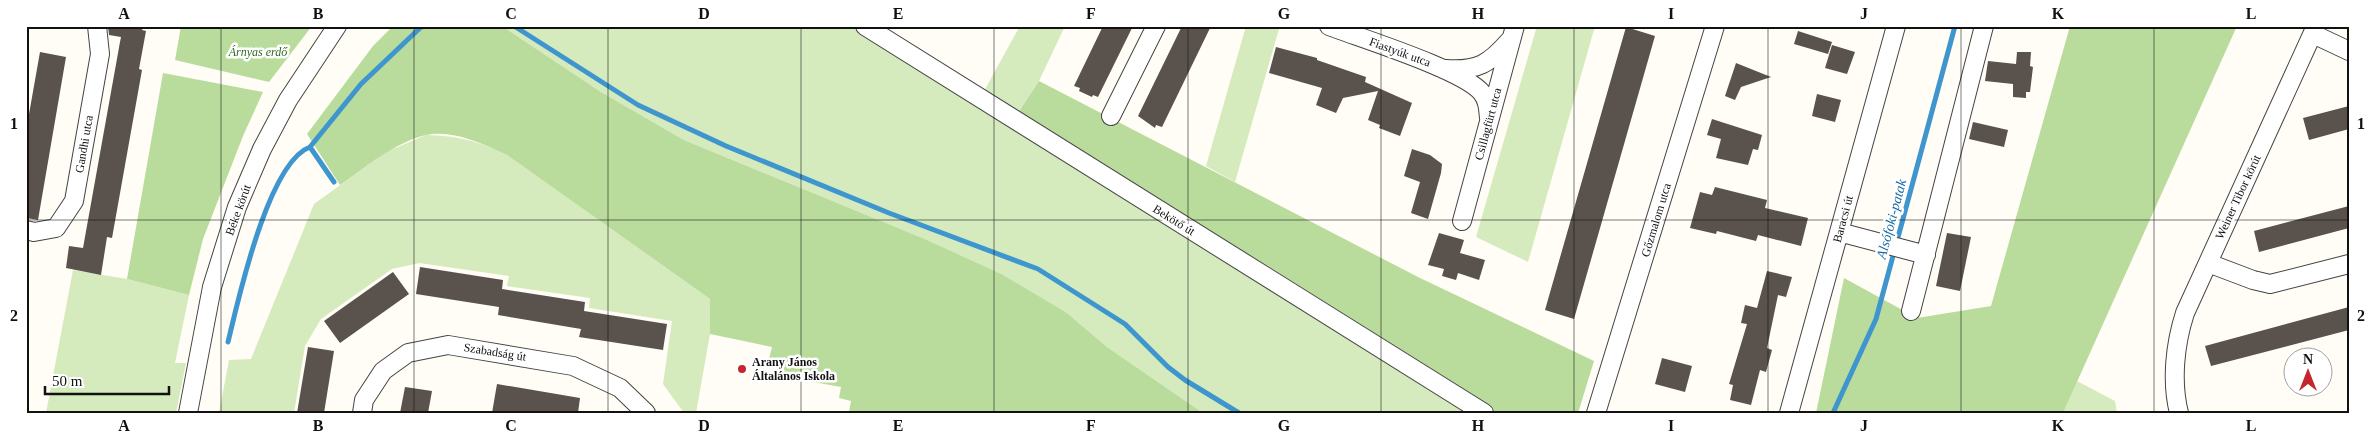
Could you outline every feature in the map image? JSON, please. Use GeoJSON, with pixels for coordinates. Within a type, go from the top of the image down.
{"type":"FeatureCollection","features":[{"type":"Feature","properties":{"kind":"street","name":"Gandhi utca"},"geometry":{"type":"LineString","coordinates":[[26,230],[34,232],[56,228],[74,201],[100,54],[97,26]]}},
{"type":"Feature","properties":{"kind":"street","name":"Béke körút"},"geometry":{"type":"LineString","coordinates":[[188,413],[212,287],[237,208],[262,149],[288,100],[337,26]]}},
{"type":"Feature","properties":{"kind":"street","name":"Bekötő út"},"geometry":{"type":"LineString","coordinates":[[864,26],[1484,413]]}},
{"type":"Feature","properties":{"kind":"street"},"geometry":{"type":"LineString","coordinates":[[1111,116],[1156,26]]}},
{"type":"Feature","properties":{"kind":"street","name":"Fiastyúk utca"},"geometry":{"type":"LineString","coordinates":[[1329,26],[1442,68],[1481,91],[1488,103],[1489,120]]}},
{"type":"Feature","properties":{"kind":"street","name":"Gőzmalom utca"},"geometry":{"type":"LineString","coordinates":[[1596,413],[1715,26]]}},
{"type":"Feature","properties":{"kind":"street","name":"Baracsi út"},"geometry":{"type":"LineString","coordinates":[[1789,413],[1896,26]]}},
{"type":"Feature","properties":{"kind":"street"},"geometry":{"type":"LineString","coordinates":[[1911,311],[1984,26]]}},
{"type":"Feature","properties":{"kind":"street"},"geometry":{"type":"LineString","coordinates":[[2315,30],[2349,51]]}},
{"type":"Feature","properties":{"kind":"street","name":"Weiner Tibor körút"},"geometry":{"type":"LineString","coordinates":[[2179,413],[2175,373],[2179,330],[2315,30]]}},
{"type":"Feature","properties":{"kind":"street","name":"Fiastyúk utca"},"geometry":{"type":"LineString","coordinates":[[1442,68],[1464,70],[1483,65],[1495,57],[1513,32]]}},
{"type":"Feature","properties":{"kind":"street","name":"Csillagfürt utca"},"geometry":{"type":"LineString","coordinates":[[1462,221],[1513,32]]}},
{"type":"Feature","properties":{"kind":"street"},"geometry":{"type":"LineString","coordinates":[[1839,232],[1926,255]]}},
{"type":"Feature","properties":{"kind":"street"},"geometry":{"type":"LineString","coordinates":[[2208,263],[2253,280],[2270,284],[2349,264]]}},
{"type":"Feature","properties":{"kind":"street","name":"Szabadság út"},"geometry":{"type":"LineString","coordinates":[[362,413],[364,400],[383,371],[408,353],[448,345],[573,366],[620,388],[646,413]]}},
{"type":"Feature","properties":{"kind":"green space","name":"Árnyas erdő"},"geometry":{"type":"Polygon","coordinates":[[[181,26],[312,26],[269,82],[175,60],[181,26]]]}},
{"type":"Feature","properties":{"kind":"green space"},"geometry":{"type":"Polygon","coordinates":[[[393,26],[502,26],[601,92],[684,140],[920,237],[1001,274],[1067,313],[1107,347],[1203,413],[849,412],[851,401],[839,398],[841,387],[780,376],[782,363],[769,359],[772,347],[710,334],[710,299],[507,155],[488,146],[446,134],[414,138],[392,149],[340,185],[307,134],[373,46],[393,26]]]}},
{"type":"Feature","properties":{"kind":"green space"},"geometry":{"type":"Polygon","coordinates":[[[502,26],[853,26],[1468,413],[1203,413],[1107,347],[1067,313],[920,237],[684,140],[601,92],[502,26]]]}},
{"type":"Feature","properties":{"kind":"green space"},"geometry":{"type":"Polygon","coordinates":[[[1020,26],[1065,26],[1039,81],[1018,113],[984,91],[1020,26]]]}},
{"type":"Feature","properties":{"kind":"green space"},"geometry":{"type":"Polygon","coordinates":[[[1246,26],[1274,26],[1279,29],[1235,182],[1206,166],[1246,26]]]}},
{"type":"Feature","properties":{"kind":"green space"},"geometry":{"type":"Polygon","coordinates":[[[1537,26],[1595,26],[1528,262],[1476,237],[1537,26]]]}},
{"type":"Feature","properties":{"kind":"green space"},"geometry":{"type":"Polygon","coordinates":[[[2070,26],[2237,26],[2063,413],[1816,413],[1844,278],[1917,318],[1991,306],[2070,26]]]}},
{"type":"Feature","properties":{"kind":"green space"},"geometry":{"type":"Polygon","coordinates":[[[163,73],[263,92],[243,136],[203,239],[189,295],[127,279],[163,73]]]}},
{"type":"Feature","properties":{"kind":"green space"},"geometry":{"type":"Polygon","coordinates":[[[1039,81],[1418,277],[1594,361],[1578,413],[1496,413],[1018,113],[1039,81]]]}},
{"type":"Feature","properties":{"kind":"green space"},"geometry":{"type":"Polygon","coordinates":[[[426,135],[468,140],[507,155],[710,299],[710,334],[696,413],[684,413],[663,384],[672,321],[589,308],[590,298],[507,286],[509,276],[419,263],[392,269],[321,319],[305,346],[294,413],[219,413],[229,360],[251,359],[314,204],[386,152],[426,135]]]}},
{"type":"Feature","properties":{"kind":"green space"},"geometry":{"type":"Polygon","coordinates":[[[73,270],[127,279],[189,295],[175,363],[186,363],[176,413],[46,413],[73,270]]]}},
{"type":"Feature","properties":{"kind":"green space"},"geometry":{"type":"Polygon","coordinates":[[[2077,381],[2115,401],[2117,413],[2063,413],[2077,381]]]}},
{"type":"Feature","properties":{"kind":"building"},"geometry":{"type":"Polygon","coordinates":[[[108,26],[143,26],[142,30],[146,31],[139,69],[142,70],[112,238],[107,237],[101,275],[66,268],[69,246],[83,248],[121,37],[109,35],[108,26]]]}},
{"type":"Feature","properties":{"kind":"building"},"geometry":{"type":"Polygon","coordinates":[[[1103,26],[1133,26],[1098,97],[1093,95],[1092,97],[1079,91],[1080,88],[1074,86],[1103,26]]]}},
{"type":"Feature","properties":{"kind":"building"},"geometry":{"type":"Polygon","coordinates":[[[1182,26],[1211,26],[1162,127],[1156,125],[1155,128],[1138,116],[1182,26]]]}},
{"type":"Feature","properties":{"kind":"building"},"geometry":{"type":"Polygon","coordinates":[[[1626,27],[1655,36],[1574,319],[1545,310],[1626,27]]]}},
{"type":"Feature","properties":{"kind":"building"},"geometry":{"type":"Polygon","coordinates":[[[1798,31],[1832,42],[1828,54],[1794,44],[1798,31]]]}},
{"type":"Feature","properties":{"kind":"building"},"geometry":{"type":"Polygon","coordinates":[[[1832,45],[1855,52],[1847,74],[1825,68],[1832,45]]]}},
{"type":"Feature","properties":{"kind":"building"},"geometry":{"type":"Polygon","coordinates":[[[1276,47],[1317,58],[1317,60],[1366,77],[1365,82],[1412,103],[1400,136],[1379,128],[1380,125],[1368,120],[1378,91],[1343,98],[1336,113],[1316,105],[1322,88],[1269,73],[1276,47]]]}},
{"type":"Feature","properties":{"kind":"building"},"geometry":{"type":"Polygon","coordinates":[[[40,52],[66,57],[38,220],[26,218],[26,131],[40,52]]]}},
{"type":"Feature","properties":{"kind":"building"},"geometry":{"type":"Polygon","coordinates":[[[2017,52],[2031,52],[2030,66],[2033,67],[2030,92],[2026,92],[2026,98],[2013,97],[2013,84],[1985,81],[1988,61],[2016,64],[2017,52]]]}},
{"type":"Feature","properties":{"kind":"building"},"geometry":{"type":"Polygon","coordinates":[[[1736,63],[1771,77],[1741,87],[1735,100],[1725,96],[1736,63]]]}},
{"type":"Feature","properties":{"kind":"building"},"geometry":{"type":"Polygon","coordinates":[[[1817,94],[1841,100],[1835,122],[1812,116],[1817,94]]]}},
{"type":"Feature","properties":{"kind":"building"},"geometry":{"type":"Polygon","coordinates":[[[2349,106],[2349,129],[2309,140],[2303,118],[2349,106]]]}},
{"type":"Feature","properties":{"kind":"building"},"geometry":{"type":"Polygon","coordinates":[[[1712,119],[1762,135],[1758,150],[1753,149],[1748,165],[1716,158],[1721,139],[1707,135],[1712,119]]]}},
{"type":"Feature","properties":{"kind":"building"},"geometry":{"type":"Polygon","coordinates":[[[1973,122],[2008,130],[2004,147],[1969,139],[1973,122]]]}},
{"type":"Feature","properties":{"kind":"building"},"geometry":{"type":"Polygon","coordinates":[[[1412,149],[1430,155],[1442,164],[1428,219],[1411,213],[1420,182],[1404,176],[1412,149]]]}},
{"type":"Feature","properties":{"kind":"building"},"geometry":{"type":"Polygon","coordinates":[[[1715,187],[1767,200],[1765,208],[1808,218],[1801,246],[1758,235],[1756,241],[1717,231],[1716,234],[1690,228],[1700,192],[1712,195],[1715,187]]]}},
{"type":"Feature","properties":{"kind":"building"},"geometry":{"type":"Polygon","coordinates":[[[2349,206],[2349,228],[2259,252],[2254,231],[2349,206]]]}},
{"type":"Feature","properties":{"kind":"building"},"geometry":{"type":"Polygon","coordinates":[[[1439,233],[1464,240],[1460,253],[1485,260],[1479,280],[1458,273],[1456,280],[1442,276],[1444,269],[1428,265],[1439,233]]]}},
{"type":"Feature","properties":{"kind":"building"},"geometry":{"type":"Polygon","coordinates":[[[1947,233],[1971,237],[1960,291],[1936,286],[1947,233]]]}},
{"type":"Feature","properties":{"kind":"building"},"geometry":{"type":"Polygon","coordinates":[[[420,267],[503,280],[502,289],[585,302],[584,311],[667,324],[663,350],[579,337],[581,329],[498,315],[499,307],[416,294],[420,267]]]}},
{"type":"Feature","properties":{"kind":"building"},"geometry":{"type":"Polygon","coordinates":[[[1767,271],[1792,277],[1786,297],[1778,295],[1767,348],[1772,350],[1766,372],[1760,370],[1751,405],[1730,400],[1733,385],[1729,384],[1747,324],[1741,323],[1745,305],[1757,308],[1767,271]]]}},
{"type":"Feature","properties":{"kind":"building"},"geometry":{"type":"Polygon","coordinates":[[[393,272],[409,294],[340,343],[324,321],[393,272]]]}},
{"type":"Feature","properties":{"kind":"building"},"geometry":{"type":"Polygon","coordinates":[[[2349,307],[2349,330],[2211,366],[2205,346],[2349,307]]]}},
{"type":"Feature","properties":{"kind":"building"},"geometry":{"type":"Polygon","coordinates":[[[308,347],[334,351],[324,413],[297,413],[308,347]]]}},
{"type":"Feature","properties":{"kind":"building"},"geometry":{"type":"Polygon","coordinates":[[[1662,358],[1692,366],[1685,392],[1655,384],[1662,358]]]}},
{"type":"Feature","properties":{"kind":"building"},"geometry":{"type":"Polygon","coordinates":[[[497,384],[580,398],[578,413],[492,413],[497,384]]]}},
{"type":"Feature","properties":{"kind":"building"},"geometry":{"type":"Polygon","coordinates":[[[405,387],[432,391],[428,413],[400,413],[405,387]]]}},
{"type":"Feature","properties":{"kind":"waterway"},"geometry":{"type":"LineString","coordinates":[[228,342],[247,266],[257,235],[268,204],[281,178],[295,158],[310,147],[361,84],[421,27],[427,26]]}},
{"type":"Feature","properties":{"kind":"waterway"},"geometry":{"type":"LineString","coordinates":[[514,26],[638,105],[726,146],[889,213],[1038,269],[1125,324],[1168,367],[1185,380],[1239,413]]}},
{"type":"Feature","properties":{"kind":"waterway","name":"Alsófoki-patak"},"geometry":{"type":"LineString","coordinates":[[1833,413],[1876,319],[1955,26]]}},
{"type":"Feature","properties":{"kind":"waterway"},"geometry":{"type":"LineString","coordinates":[[310,147],[334,182]]}},
{"type":"Feature","properties":{"kind":"place","name":"Arany János Általános Iskola"},"geometry":{"type":"Point","coordinates":[742,369]}}]}
